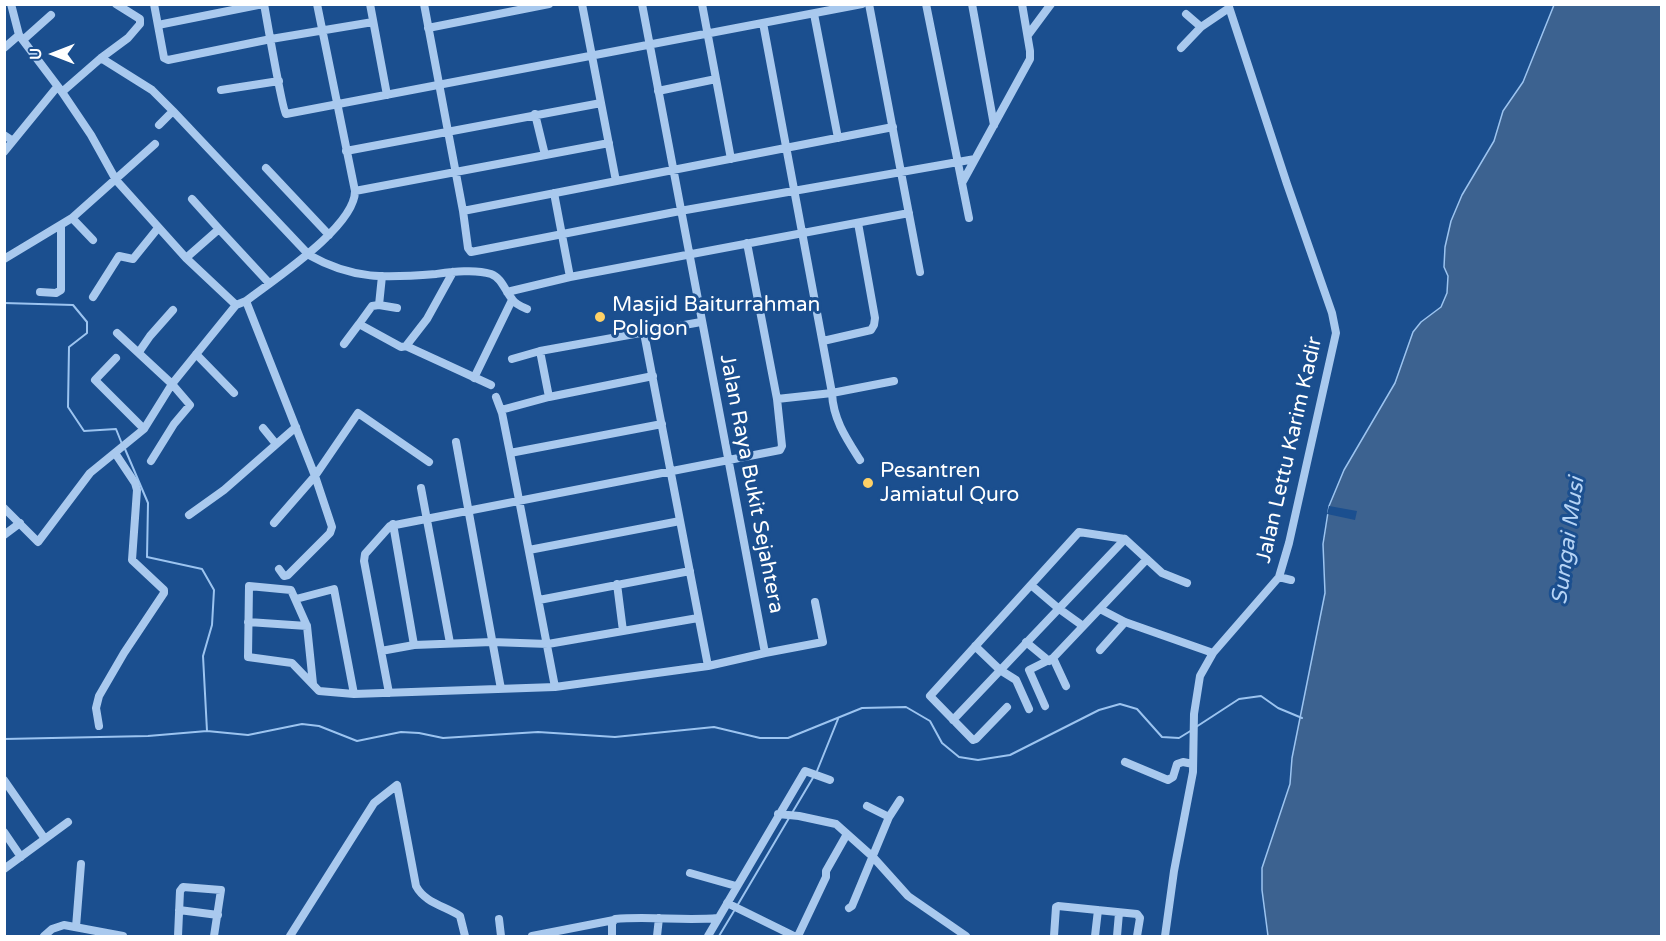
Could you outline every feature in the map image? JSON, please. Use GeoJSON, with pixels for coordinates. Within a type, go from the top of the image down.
{"type":"FeatureCollection","features":[{"type":"Feature","properties":{"kind":"street"},"geometry":{"type":"LineString","coordinates":[[11,4],[21,37],[91,135],[116,180],[186,258],[236,305]]}},
{"type":"Feature","properties":{"kind":"street"},"geometry":{"type":"LineString","coordinates":[[4,152],[60,89],[128,38],[141,23],[140,19],[116,4]]}},
{"type":"Feature","properties":{"kind":"street"},"geometry":{"type":"LineString","coordinates":[[154,4],[166,60],[373,22]]}},
{"type":"Feature","properties":{"kind":"street"},"geometry":{"type":"LineString","coordinates":[[158,25],[263,4],[283,109],[286,114],[862,4]]}},
{"type":"Feature","properties":{"kind":"street"},"geometry":{"type":"LineString","coordinates":[[4,508],[38,542],[90,473],[144,429],[172,384],[236,305],[246,301],[309,255],[329,235],[353,203],[355,191],[317,4]]}},
{"type":"Feature","properties":{"kind":"street"},"geometry":{"type":"LineString","coordinates":[[370,4],[387,95]]}},
{"type":"Feature","properties":{"kind":"street"},"geometry":{"type":"LineString","coordinates":[[424,4],[468,248],[471,252],[681,211],[975,159]]}},
{"type":"Feature","properties":{"kind":"street"},"geometry":{"type":"LineString","coordinates":[[582,4],[616,181]]}},
{"type":"Feature","properties":{"kind":"street","name":"Jalan Raya Bukit Sejahtera"},"geometry":{"type":"LineString","coordinates":[[642,4],[765,653]]}},
{"type":"Feature","properties":{"kind":"street"},"geometry":{"type":"LineString","coordinates":[[702,4],[731,159]]}},
{"type":"Feature","properties":{"kind":"street"},"geometry":{"type":"LineString","coordinates":[[869,4],[920,272]]}},
{"type":"Feature","properties":{"kind":"street"},"geometry":{"type":"LineString","coordinates":[[926,4],[969,218]]}},
{"type":"Feature","properties":{"kind":"street"},"geometry":{"type":"LineString","coordinates":[[972,4],[994,124]]}},
{"type":"Feature","properties":{"kind":"street"},"geometry":{"type":"LineString","coordinates":[[962,183],[1030,59],[1022,4]]}},
{"type":"Feature","properties":{"kind":"street"},"geometry":{"type":"LineString","coordinates":[[1028,35],[1050,4]]}},
{"type":"Feature","properties":{"kind":"street"},"geometry":{"type":"LineString","coordinates":[[428,28],[549,5]]}},
{"type":"Feature","properties":{"kind":"street"},"geometry":{"type":"LineString","coordinates":[[1181,48],[1201,27],[1228,6]]}},
{"type":"Feature","properties":{"kind":"street","name":"Jalan Lettu Karim Kadir"},"geometry":{"type":"LineString","coordinates":[[1166,936],[1174,871],[1193,764],[1194,714],[1200,676],[1213,653],[1279,577],[1289,543],[1336,327],[1228,6]]}},
{"type":"Feature","properties":{"kind":"street"},"geometry":{"type":"LineString","coordinates":[[814,14],[838,138]]}},
{"type":"Feature","properties":{"kind":"street"},"geometry":{"type":"LineString","coordinates":[[1186,14],[1201,27]]}},
{"type":"Feature","properties":{"kind":"street"},"geometry":{"type":"LineString","coordinates":[[4,48],[51,15]]}},
{"type":"Feature","properties":{"kind":"street"},"geometry":{"type":"LineString","coordinates":[[763,23],[836,418],[860,460]]}},
{"type":"Feature","properties":{"kind":"street"},"geometry":{"type":"LineString","coordinates":[[101,58],[152,90],[309,255],[330,267],[347,272],[382,276],[453,272],[490,274],[499,279],[512,300],[527,309]]}},
{"type":"Feature","properties":{"kind":"street"},"geometry":{"type":"LineString","coordinates":[[658,91],[716,79]]}},
{"type":"Feature","properties":{"kind":"street"},"geometry":{"type":"LineString","coordinates":[[221,90],[279,81]]}},
{"type":"Feature","properties":{"kind":"street"},"geometry":{"type":"LineString","coordinates":[[346,151],[601,103]]}},
{"type":"Feature","properties":{"kind":"street"},"geometry":{"type":"LineString","coordinates":[[159,125],[173,111]]}},
{"type":"Feature","properties":{"kind":"street"},"geometry":{"type":"LineString","coordinates":[[535,114],[546,155]]}},
{"type":"Feature","properties":{"kind":"street"},"geometry":{"type":"LineString","coordinates":[[463,211],[893,127]]}},
{"type":"Feature","properties":{"kind":"street"},"geometry":{"type":"LineString","coordinates":[[4,135],[13,141]]}},
{"type":"Feature","properties":{"kind":"street"},"geometry":{"type":"LineString","coordinates":[[355,191],[609,143]]}},
{"type":"Feature","properties":{"kind":"street"},"geometry":{"type":"LineString","coordinates":[[4,259],[72,218],[155,144]]}},
{"type":"Feature","properties":{"kind":"street"},"geometry":{"type":"LineString","coordinates":[[266,168],[329,235]]}},
{"type":"Feature","properties":{"kind":"street"},"geometry":{"type":"LineString","coordinates":[[554,193],[570,277]]}},
{"type":"Feature","properties":{"kind":"street"},"geometry":{"type":"LineString","coordinates":[[192,199],[269,283]]}},
{"type":"Feature","properties":{"kind":"street"},"geometry":{"type":"LineString","coordinates":[[507,292],[570,277],[909,213]]}},
{"type":"Feature","properties":{"kind":"street"},"geometry":{"type":"LineString","coordinates":[[72,218],[93,240]]}},
{"type":"Feature","properties":{"kind":"street"},"geometry":{"type":"LineString","coordinates":[[823,341],[871,330],[874,325],[875,318],[858,223]]}},
{"type":"Feature","properties":{"kind":"street"},"geometry":{"type":"LineString","coordinates":[[40,292],[56,293],[61,290],[61,225]]}},
{"type":"Feature","properties":{"kind":"street"},"geometry":{"type":"LineString","coordinates":[[93,297],[119,256],[133,260],[158,228]]}},
{"type":"Feature","properties":{"kind":"street"},"geometry":{"type":"LineString","coordinates":[[186,258],[219,229]]}},
{"type":"Feature","properties":{"kind":"street"},"geometry":{"type":"LineString","coordinates":[[389,693],[364,557],[388,527],[393,524],[780,450],[782,446],[777,399],[747,243]]}},
{"type":"Feature","properties":{"kind":"street"},"geometry":{"type":"LineString","coordinates":[[406,346],[427,319],[453,272]]}},
{"type":"Feature","properties":{"kind":"street"},"geometry":{"type":"LineString","coordinates":[[379,305],[382,276]]}},
{"type":"Feature","properties":{"kind":"street"},"geometry":{"type":"LineString","coordinates":[[474,378],[512,300]]}},
{"type":"Feature","properties":{"kind":"street"},"geometry":{"type":"LineString","coordinates":[[246,301],[315,476],[332,530],[288,575],[284,576],[279,569]]}},
{"type":"Feature","properties":{"kind":"street"},"geometry":{"type":"LineString","coordinates":[[344,344],[369,308],[379,305],[397,308]]}},
{"type":"Feature","properties":{"kind":"street"},"geometry":{"type":"LineString","coordinates":[[139,352],[173,310]]}},
{"type":"Feature","properties":{"kind":"street"},"geometry":{"type":"LineString","coordinates":[[512,359],[540,351],[701,322]]}},
{"type":"Feature","properties":{"kind":"street"},"geometry":{"type":"LineString","coordinates":[[359,324],[400,347],[406,346],[491,385]]}},
{"type":"Feature","properties":{"kind":"street"},"geometry":{"type":"LineString","coordinates":[[117,333],[172,384],[190,406],[174,424],[151,461]]}},
{"type":"Feature","properties":{"kind":"street"},"geometry":{"type":"LineString","coordinates":[[644,333],[708,666]]}},
{"type":"Feature","properties":{"kind":"street"},"geometry":{"type":"LineString","coordinates":[[540,351],[549,397]]}},
{"type":"Feature","properties":{"kind":"street"},"geometry":{"type":"LineString","coordinates":[[196,354],[234,393]]}},
{"type":"Feature","properties":{"kind":"street"},"geometry":{"type":"LineString","coordinates":[[116,358],[95,380],[144,429]]}},
{"type":"Feature","properties":{"kind":"street"},"geometry":{"type":"LineString","coordinates":[[501,410],[549,397],[653,376]]}},
{"type":"Feature","properties":{"kind":"street"},"geometry":{"type":"LineString","coordinates":[[777,399],[832,393],[894,381]]}},
{"type":"Feature","properties":{"kind":"street"},"geometry":{"type":"LineString","coordinates":[[496,397],[510,453],[555,687]]}},
{"type":"Feature","properties":{"kind":"street"},"geometry":{"type":"LineString","coordinates":[[274,523],[315,476],[358,413],[429,462]]}},
{"type":"Feature","properties":{"kind":"street"},"geometry":{"type":"LineString","coordinates":[[510,453],[662,424]]}},
{"type":"Feature","properties":{"kind":"street"},"geometry":{"type":"LineString","coordinates":[[189,515],[224,490],[296,427]]}},
{"type":"Feature","properties":{"kind":"street"},"geometry":{"type":"LineString","coordinates":[[263,428],[276,444]]}},
{"type":"Feature","properties":{"kind":"street"},"geometry":{"type":"LineString","coordinates":[[456,442],[501,689]]}},
{"type":"Feature","properties":{"kind":"street"},"geometry":{"type":"LineString","coordinates":[[99,726],[96,708],[99,696],[124,653],[164,593],[164,590],[132,560],[137,490],[117,451]]}},
{"type":"Feature","properties":{"kind":"street"},"geometry":{"type":"LineString","coordinates":[[421,488],[450,644]]}},
{"type":"Feature","properties":{"kind":"street"},"geometry":{"type":"LineString","coordinates":[[529,550],[680,521]]}},
{"type":"Feature","properties":{"kind":"street"},"geometry":{"type":"LineString","coordinates":[[4,535],[20,523]]}},
{"type":"Feature","properties":{"kind":"street"},"geometry":{"type":"LineString","coordinates":[[393,524],[414,645]]}},
{"type":"Feature","properties":{"kind":"street"},"geometry":{"type":"LineString","coordinates":[[1007,707],[975,740],[970,739],[930,696],[1080,531],[1125,539],[1166,576],[1187,583]]}},
{"type":"Feature","properties":{"kind":"street"},"geometry":{"type":"LineString","coordinates":[[953,720],[1125,539]]}},
{"type":"Feature","properties":{"kind":"street"},"geometry":{"type":"LineString","coordinates":[[1045,706],[1029,671],[1051,660],[1148,559]]}},
{"type":"Feature","properties":{"kind":"street"},"geometry":{"type":"LineString","coordinates":[[539,600],[690,571]]}},
{"type":"Feature","properties":{"kind":"street"},"geometry":{"type":"LineString","coordinates":[[1279,577],[1291,580]]}},
{"type":"Feature","properties":{"kind":"street"},"geometry":{"type":"LineString","coordinates":[[617,584],[623,631]]}},
{"type":"Feature","properties":{"kind":"street"},"geometry":{"type":"LineString","coordinates":[[1031,585],[1083,627]]}},
{"type":"Feature","properties":{"kind":"street"},"geometry":{"type":"LineString","coordinates":[[313,684],[307,626],[296,599],[289,589],[249,586],[248,657],[292,663],[319,691],[324,693],[354,694],[555,687],[708,666],[823,642],[815,602]]}},
{"type":"Feature","properties":{"kind":"street"},"geometry":{"type":"LineString","coordinates":[[296,599],[334,589],[354,694]]}},
{"type":"Feature","properties":{"kind":"street"},"geometry":{"type":"LineString","coordinates":[[1100,609],[1125,622],[1213,653]]}},
{"type":"Feature","properties":{"kind":"street"},"geometry":{"type":"LineString","coordinates":[[381,651],[414,645],[492,642],[548,644],[698,618]]}},
{"type":"Feature","properties":{"kind":"street"},"geometry":{"type":"LineString","coordinates":[[248,622],[307,626]]}},
{"type":"Feature","properties":{"kind":"street"},"geometry":{"type":"LineString","coordinates":[[1100,650],[1125,622]]}},
{"type":"Feature","properties":{"kind":"street"},"geometry":{"type":"LineString","coordinates":[[1026,642],[1051,660],[1066,686]]}},
{"type":"Feature","properties":{"kind":"street"},"geometry":{"type":"LineString","coordinates":[[975,646],[1000,670],[1016,680],[1029,709]]}},
{"type":"Feature","properties":{"kind":"street"},"geometry":{"type":"LineString","coordinates":[[1125,762],[1168,780],[1173,777],[1177,764],[1183,762],[1193,764]]}},
{"type":"Feature","properties":{"kind":"street"},"geometry":{"type":"LineString","coordinates":[[708,936],[718,918],[729,905],[736,886],[782,814],[805,771],[830,780]]}},
{"type":"Feature","properties":{"kind":"street"},"geometry":{"type":"LineString","coordinates":[[4,780],[45,839]]}},
{"type":"Feature","properties":{"kind":"street"},"geometry":{"type":"LineString","coordinates":[[290,936],[374,803],[397,785],[416,886],[427,899],[461,917],[465,936]]}},
{"type":"Feature","properties":{"kind":"street"},"geometry":{"type":"LineString","coordinates":[[849,908],[852,906],[889,817],[900,800]]}},
{"type":"Feature","properties":{"kind":"street"},"geometry":{"type":"LineString","coordinates":[[867,806],[889,817]]}},
{"type":"Feature","properties":{"kind":"street"},"geometry":{"type":"LineString","coordinates":[[782,814],[833,823],[873,857],[908,896],[966,936]]}},
{"type":"Feature","properties":{"kind":"street"},"geometry":{"type":"LineString","coordinates":[[4,869],[68,822]]}},
{"type":"Feature","properties":{"kind":"street"},"geometry":{"type":"LineString","coordinates":[[4,832],[21,857]]}},
{"type":"Feature","properties":{"kind":"street"},"geometry":{"type":"LineString","coordinates":[[729,905],[796,936],[826,877],[826,871],[847,834]]}},
{"type":"Feature","properties":{"kind":"street"},"geometry":{"type":"LineString","coordinates":[[76,927],[81,864]]}},
{"type":"Feature","properties":{"kind":"street"},"geometry":{"type":"LineString","coordinates":[[690,873],[736,886]]}},
{"type":"Feature","properties":{"kind":"street"},"geometry":{"type":"LineString","coordinates":[[178,936],[180,891],[183,887],[220,888],[222,891],[214,936]]}},
{"type":"Feature","properties":{"kind":"street"},"geometry":{"type":"LineString","coordinates":[[1054,936],[1057,906],[1140,916],[1137,936]]}},
{"type":"Feature","properties":{"kind":"street"},"geometry":{"type":"LineString","coordinates":[[179,910],[218,915]]}},
{"type":"Feature","properties":{"kind":"street"},"geometry":{"type":"LineString","coordinates":[[1095,936],[1098,910]]}},
{"type":"Feature","properties":{"kind":"street"},"geometry":{"type":"LineString","coordinates":[[1117,936],[1119,913]]}},
{"type":"Feature","properties":{"kind":"street"},"geometry":{"type":"LineString","coordinates":[[532,936],[638,917],[699,920],[718,918]]}},
{"type":"Feature","properties":{"kind":"street"},"geometry":{"type":"LineString","coordinates":[[657,936],[659,918]]}},
{"type":"Feature","properties":{"kind":"street"},"geometry":{"type":"LineString","coordinates":[[499,919],[501,936]]}},
{"type":"Feature","properties":{"kind":"street"},"geometry":{"type":"LineString","coordinates":[[612,936],[614,920]]}},
{"type":"Feature","properties":{"kind":"street"},"geometry":{"type":"LineString","coordinates":[[44,936],[57,926],[64,925],[123,936]]}},
{"type":"Feature","properties":{"kind":"water","name":"Sungai Musi"},"geometry":{"type":"Polygon","coordinates":[[[1554,5],[1661,5],[1661,936],[1268,936],[1262,890],[1262,868],[1290,784],[1292,758],[1325,593],[1323,544],[1329,506],[1344,470],[1395,383],[1413,332],[1421,322],[1441,307],[1447,293],[1448,276],[1444,267],[1445,247],[1451,221],[1462,195],[1494,141],[1503,111],[1523,82],[1554,5]]]}},
{"type":"Feature","properties":{"kind":"pier"},"geometry":{"type":"Polygon","coordinates":[[[1329,506],[1357,511],[1355,520],[1327,514],[1329,506]]]}},
{"type":"Feature","properties":{"kind":"waterway"},"geometry":{"type":"LineString","coordinates":[[4,303],[73,305],[87,322],[87,333],[69,347],[68,407],[84,431],[116,429],[122,444]]}},
{"type":"Feature","properties":{"kind":"waterway"},"geometry":{"type":"LineString","coordinates":[[125,449],[148,503],[147,557],[202,569],[214,590],[212,625],[203,656],[207,731]]}},
{"type":"Feature","properties":{"kind":"waterway"},"geometry":{"type":"LineString","coordinates":[[1196,727],[1239,699],[1261,696],[1278,708],[1302,718]]}},
{"type":"Feature","properties":{"kind":"waterway"},"geometry":{"type":"LineString","coordinates":[[4,739],[148,736],[207,731],[248,735],[302,724],[319,726],[357,741],[401,732],[443,738],[538,732],[615,737],[714,727],[760,738],[788,738],[862,708],[906,707],[930,721],[942,743],[959,757],[978,760],[1010,755],[1099,710],[1120,704],[1137,709],[1162,737],[1179,738],[1192,730]]}},
{"type":"Feature","properties":{"kind":"waterway"},"geometry":{"type":"LineString","coordinates":[[817,771],[838,719]]}},
{"type":"Feature","properties":{"kind":"waterway"},"geometry":{"type":"LineString","coordinates":[[792,813],[814,776]]}},
{"type":"Feature","properties":{"kind":"waterway"},"geometry":{"type":"LineString","coordinates":[[737,906],[789,818]]}},
{"type":"Feature","properties":{"kind":"waterway"},"geometry":{"type":"LineString","coordinates":[[719,936],[734,911]]}},
{"type":"Feature","properties":{"kind":"place","name":"Masjid Baiturrahman Poligon"},"geometry":{"type":"Point","coordinates":[600,317]}},
{"type":"Feature","properties":{"kind":"place","name":"Pesantren Jamiatul Quro"},"geometry":{"type":"Point","coordinates":[868,483]}}]}
